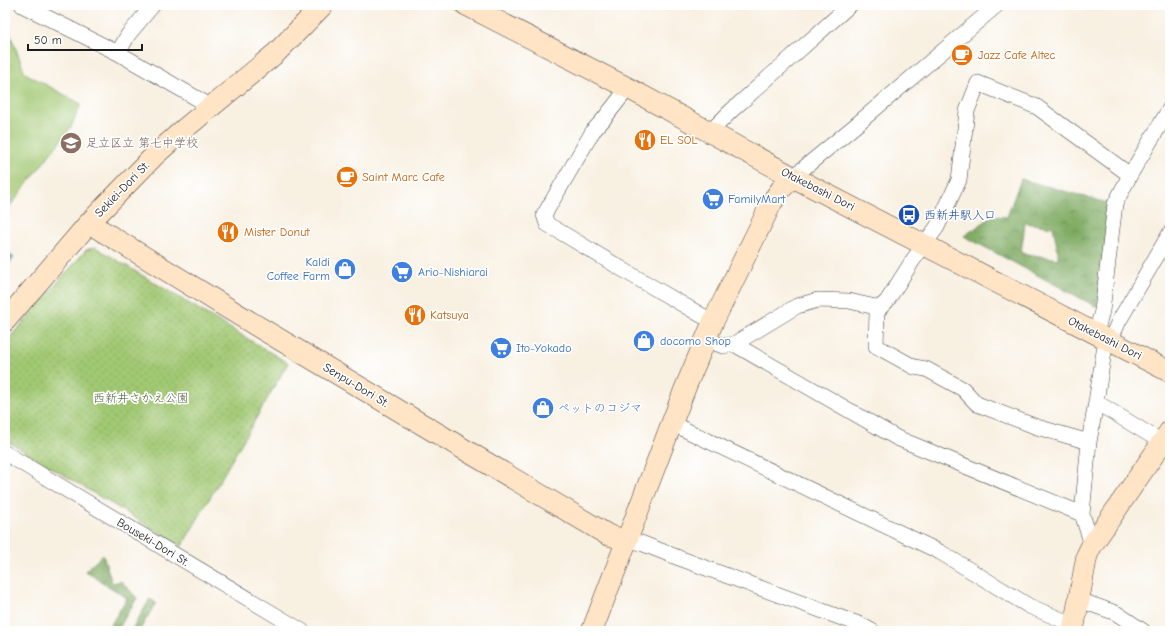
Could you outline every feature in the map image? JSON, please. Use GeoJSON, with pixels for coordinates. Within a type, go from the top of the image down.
{"type":"FeatureCollection","features":[{"type":"Feature","properties":{"kind":"street"},"geometry":{"type":"LineString","coordinates":[[22,5],[118,53],[212,107]]}},
{"type":"Feature","properties":{"kind":"street"},"geometry":{"type":"LineString","coordinates":[[118,53],[128,35],[153,5]]}},
{"type":"Feature","properties":{"kind":"street","name":"Sekiei-Dori St."},"geometry":{"type":"LineString","coordinates":[[5,320],[89,223],[154,156],[276,53],[323,5]]}},
{"type":"Feature","properties":{"kind":"street","name":"Otakebashi Dori"},"geometry":{"type":"LineString","coordinates":[[466,5],[628,88],[1170,372]]}},
{"type":"Feature","properties":{"kind":"street"},"geometry":{"type":"LineString","coordinates":[[710,132],[850,5]]}},
{"type":"Feature","properties":{"kind":"street"},"geometry":{"type":"LineString","coordinates":[[592,631],[671,423],[710,331],[772,202],[782,188],[794,176],[997,5]]}},
{"type":"Feature","properties":{"kind":"street"},"geometry":{"type":"LineString","coordinates":[[1089,442],[1037,426],[977,404],[963,388],[926,369],[914,367],[876,346],[877,313],[887,301],[913,260],[938,227],[959,180],[967,111],[978,83],[1037,107],[1130,175]]}},
{"type":"Feature","properties":{"kind":"street"},"geometry":{"type":"LineString","coordinates":[[628,88],[604,120],[593,131],[544,215],[547,224],[637,278],[710,331],[723,346],[734,344],[797,306],[818,300],[849,301],[880,308]]}},
{"type":"Feature","properties":{"kind":"street"},"geometry":{"type":"LineString","coordinates":[[1092,545],[1082,514],[1089,442],[1096,402],[1104,338],[1102,311],[1115,204],[1130,175],[1170,108]]}},
{"type":"Feature","properties":{"kind":"street","name":"Senpu-Dori St."},"geometry":{"type":"LineString","coordinates":[[89,223],[257,326],[601,531],[608,535],[626,540]]}},
{"type":"Feature","properties":{"kind":"street"},"geometry":{"type":"LineString","coordinates":[[1104,338],[1119,321],[1170,233]]}},
{"type":"Feature","properties":{"kind":"street"},"geometry":{"type":"LineString","coordinates":[[734,344],[897,438],[1082,514]]}},
{"type":"Feature","properties":{"kind":"street"},"geometry":{"type":"LineString","coordinates":[[671,423],[940,552],[1029,606],[1073,628],[1084,565],[1092,545],[1168,440],[1096,402]]}},
{"type":"Feature","properties":{"kind":"street","name":"Bouseki-Dori St."},"geometry":{"type":"LineString","coordinates":[[5,453],[302,631]]}},
{"type":"Feature","properties":{"kind":"street"},"geometry":{"type":"LineString","coordinates":[[626,540],[641,543],[839,616],[872,631]]}},
{"type":"Feature","properties":{"kind":"street"},"geometry":{"type":"LineString","coordinates":[[1079,600],[1116,613],[1142,631]]}},
{"type":"Feature","properties":{"kind":"green space"},"geometry":{"type":"Polygon","coordinates":[[[5,28],[8,28],[25,73],[81,104],[71,127],[10,206],[5,209],[5,28]]]}},
{"type":"Feature","properties":{"kind":"green space"},"geometry":{"type":"Polygon","coordinates":[[[1021,179],[1111,204],[1097,307],[964,236],[993,216],[1007,217],[1021,179]],[[1025,223],[1021,253],[1058,259],[1058,251],[1053,227],[1025,223]]]}},
{"type":"Feature","properties":{"kind":"green space","name":"西新井さかえ公園"},"geometry":{"type":"Polygon","coordinates":[[[95,247],[288,363],[182,546],[5,440],[5,343],[86,250],[95,247]]]}},
{"type":"Feature","properties":{"kind":"green space"},"geometry":{"type":"Polygon","coordinates":[[[103,555],[112,583],[121,581],[137,598],[117,631],[107,631],[127,598],[85,571],[103,555]]]}},
{"type":"Feature","properties":{"kind":"green space"},"geometry":{"type":"Polygon","coordinates":[[[150,599],[156,603],[139,631],[131,631],[150,599]]]}},
{"type":"Feature","properties":{"kind":"water"},"geometry":{"type":"Polygon","coordinates":[[[5,250],[14,258],[5,268],[5,250]]]}},
{"type":"Feature","properties":{"kind":"place","name":"Jazz Cafe Altec"},"geometry":{"type":"Point","coordinates":[962,55]}},
{"type":"Feature","properties":{"kind":"place","name":"EL SOL"},"geometry":{"type":"Point","coordinates":[645,140]}},
{"type":"Feature","properties":{"kind":"place","name":"足立区立 第七中学校"},"geometry":{"type":"Point","coordinates":[71,143]}},
{"type":"Feature","properties":{"kind":"place","name":"Saint Marc Cafe"},"geometry":{"type":"Point","coordinates":[347,177]}},
{"type":"Feature","properties":{"kind":"place","name":"FamilyMart"},"geometry":{"type":"Point","coordinates":[713,199]}},
{"type":"Feature","properties":{"kind":"place","name":"西新井駅入口"},"geometry":{"type":"Point","coordinates":[909,215]}},
{"type":"Feature","properties":{"kind":"place","name":"Mister Donut"},"geometry":{"type":"Point","coordinates":[228,232]}},
{"type":"Feature","properties":{"kind":"place","name":"Kaldi Coffee Farm"},"geometry":{"type":"Point","coordinates":[345,269]}},
{"type":"Feature","properties":{"kind":"place","name":"Ario-Nishiarai"},"geometry":{"type":"Point","coordinates":[402,272]}},
{"type":"Feature","properties":{"kind":"place","name":"Katsuya"},"geometry":{"type":"Point","coordinates":[415,315]}},
{"type":"Feature","properties":{"kind":"place","name":"docomo Shop"},"geometry":{"type":"Point","coordinates":[644,341]}},
{"type":"Feature","properties":{"kind":"place","name":"Ito-Yokado"},"geometry":{"type":"Point","coordinates":[501,348]}},
{"type":"Feature","properties":{"kind":"place","name":"ペットのコジマ"},"geometry":{"type":"Point","coordinates":[543,408]}}]}
